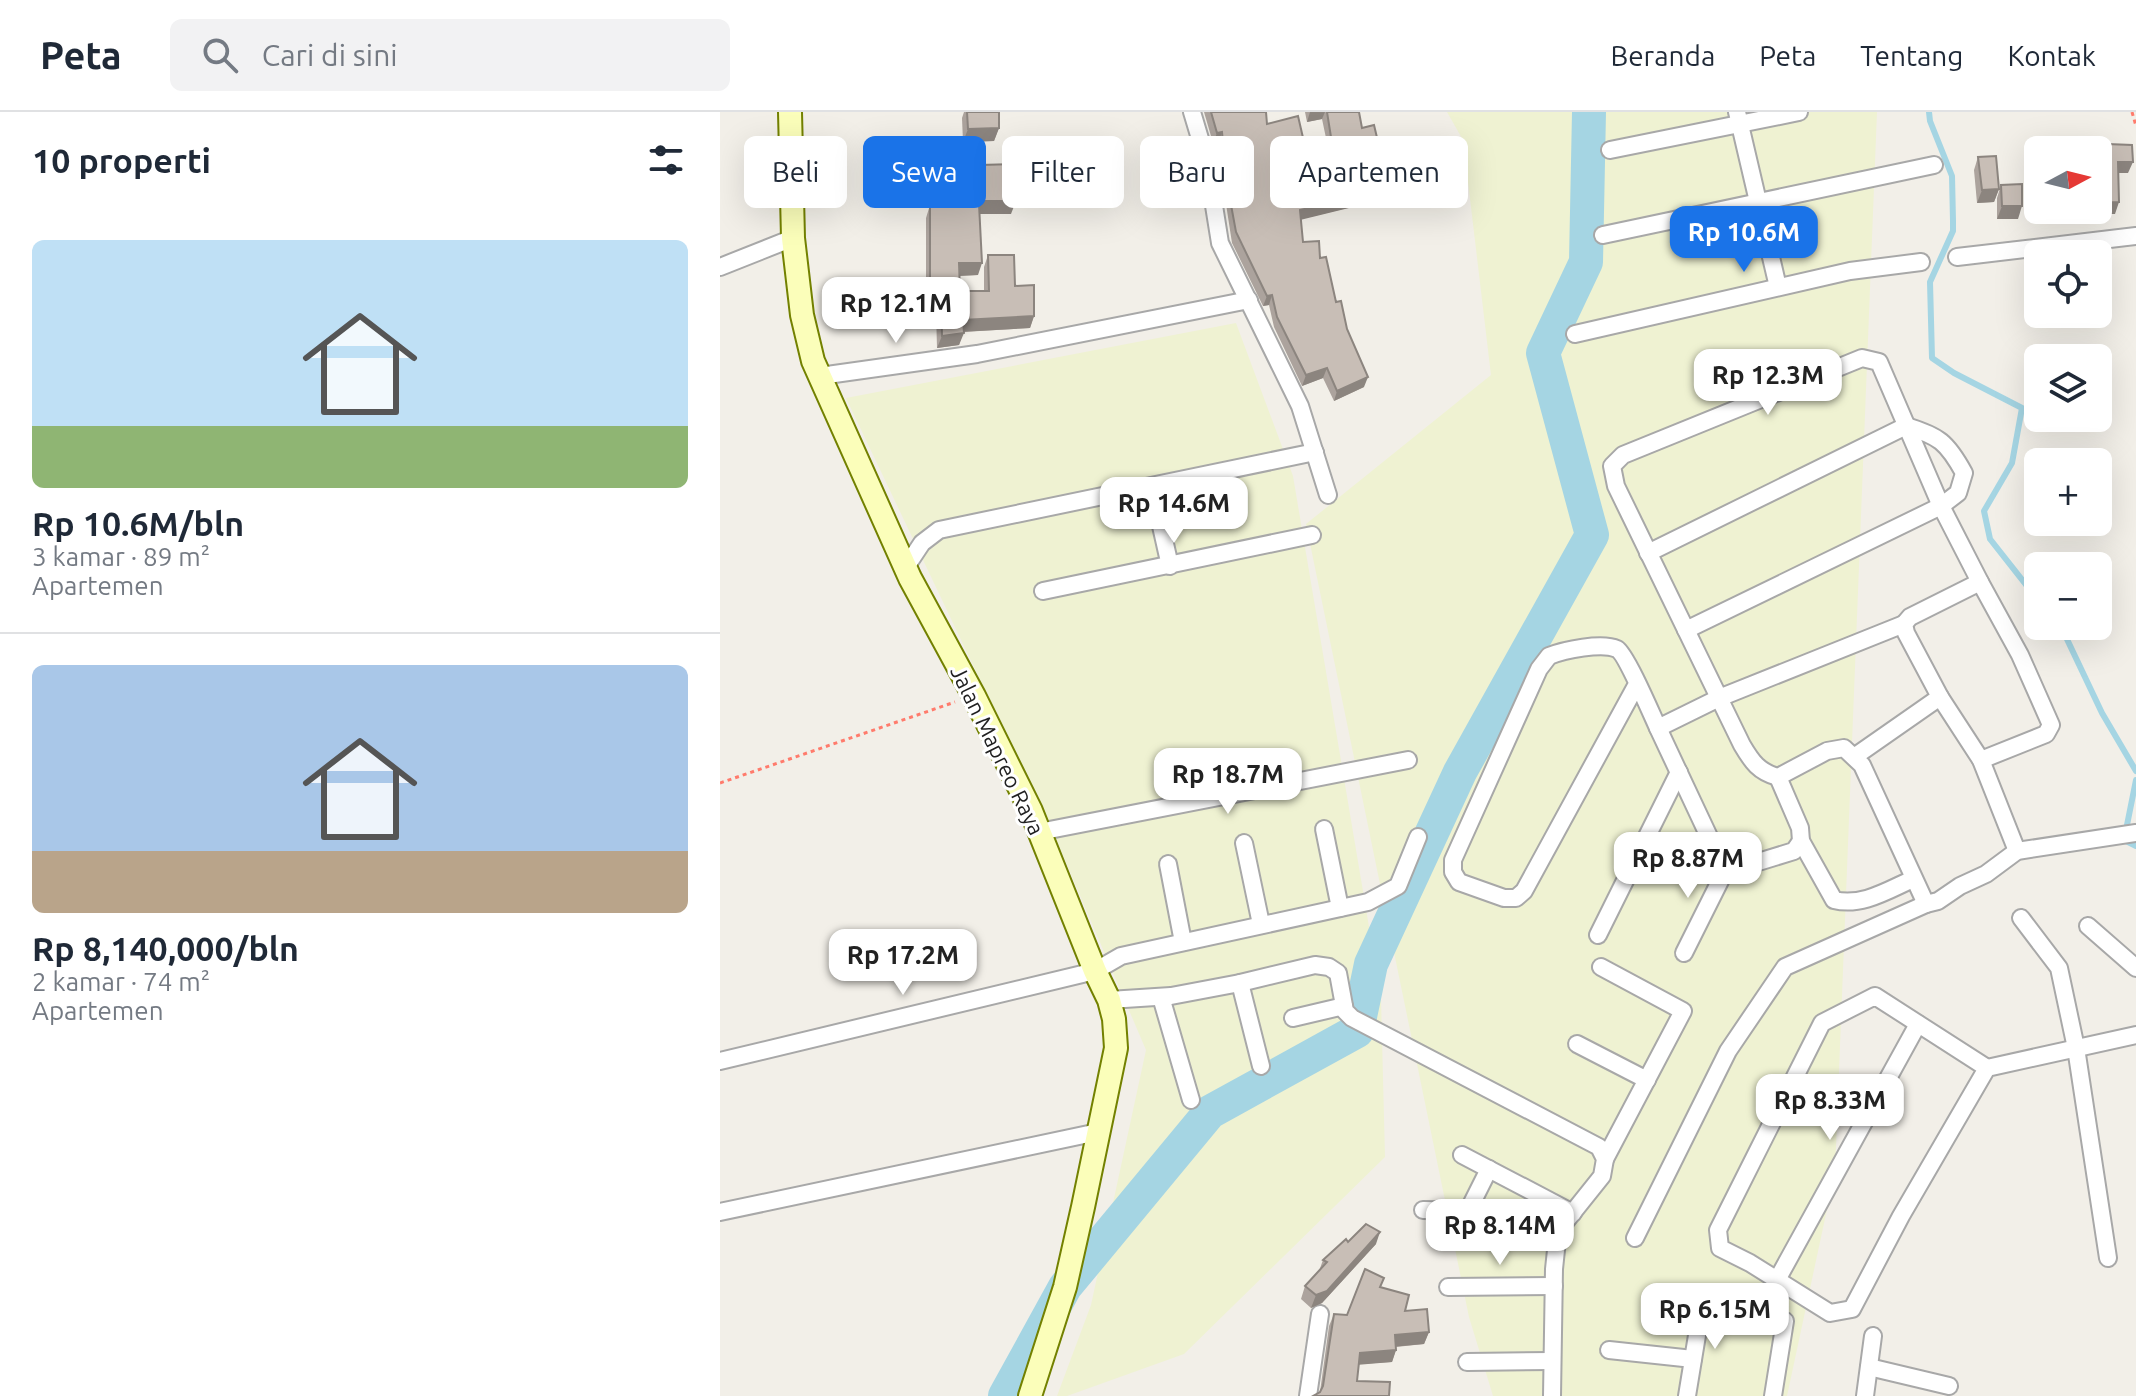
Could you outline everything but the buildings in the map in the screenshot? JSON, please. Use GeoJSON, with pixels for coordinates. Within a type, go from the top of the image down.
{"type":"FeatureCollection","features":[{"type":"Feature","properties":{"kind":"street","name":"Jalan Mapreo Raya"},"geometry":{"type":"LineString","coordinates":[[790,112],[793,238],[810,353],[906,567],[974,696],[1039,832],[1109,1000],[1117,1038],[1065,1287],[1030,1396]]}},
{"type":"Feature","properties":{"kind":"street"},"geometry":{"type":"LineString","coordinates":[[1192,112],[1207,162],[1220,243],[1300,406],[1328,495]]}},
{"type":"Feature","properties":{"kind":"street"},"geometry":{"type":"LineString","coordinates":[[1610,150],[1739,118],[1799,112]]}},
{"type":"Feature","properties":{"kind":"street"},"geometry":{"type":"LineString","coordinates":[[1739,118],[1778,287]]}},
{"type":"Feature","properties":{"kind":"street"},"geometry":{"type":"LineString","coordinates":[[1603,235],[1934,165]]}},
{"type":"Feature","properties":{"kind":"street"},"geometry":{"type":"LineString","coordinates":[[1957,257],[2136,236]]}},
{"type":"Feature","properties":{"kind":"street"},"geometry":{"type":"LineString","coordinates":[[720,267],[793,238]]}},
{"type":"Feature","properties":{"kind":"street"},"geometry":{"type":"LineString","coordinates":[[1575,334],[1850,271],[1921,262]]}},
{"type":"Feature","properties":{"kind":"street"},"geometry":{"type":"LineString","coordinates":[[820,376],[977,354],[1249,300]]}},
{"type":"Feature","properties":{"kind":"street"},"geometry":{"type":"LineString","coordinates":[[1926,904],[1862,765],[1844,748],[1827,751],[1778,777],[1755,766],[1616,486],[1612,466],[1623,455],[1862,358],[1879,362],[1941,506],[2020,655],[2051,725],[2046,734],[1981,760]]}},
{"type":"Feature","properties":{"kind":"street"},"geometry":{"type":"LineString","coordinates":[[1648,553],[1906,426],[1936,435],[1956,458],[1964,473],[1958,493],[1941,506],[1686,630]]}},
{"type":"Feature","properties":{"kind":"street"},"geometry":{"type":"LineString","coordinates":[[906,567],[922,543],[939,530],[1315,452]]}},
{"type":"Feature","properties":{"kind":"street"},"geometry":{"type":"LineString","coordinates":[[1152,486],[1170,566]]}},
{"type":"Feature","properties":{"kind":"street"},"geometry":{"type":"LineString","coordinates":[[1043,591],[1312,535]]}},
{"type":"Feature","properties":{"kind":"street"},"geometry":{"type":"LineString","coordinates":[[1658,728],[1719,698],[1904,624],[1910,617],[1980,582]]}},
{"type":"Feature","properties":{"kind":"street"},"geometry":{"type":"LineString","coordinates":[[1904,624],[1940,697],[1981,760],[2017,851]]}},
{"type":"Feature","properties":{"kind":"street"},"geometry":{"type":"LineString","coordinates":[[1637,684],[1524,891],[1516,898],[1504,898],[1459,882],[1453,872],[1453,860],[1539,669],[1549,656],[1581,648],[1614,648],[1621,652],[1637,684],[1679,772],[1719,858],[1728,865],[1742,867],[1794,851],[1801,841]]}},
{"type":"Feature","properties":{"kind":"street"},"geometry":{"type":"LineString","coordinates":[[1854,757],[1940,697]]}},
{"type":"Feature","properties":{"kind":"street"},"geometry":{"type":"LineString","coordinates":[[1039,832],[1408,760]]}},
{"type":"Feature","properties":{"kind":"street"},"geometry":{"type":"LineString","coordinates":[[1598,935],[1679,772]]}},
{"type":"Feature","properties":{"kind":"street"},"geometry":{"type":"LineString","coordinates":[[1778,777],[1800,828],[1801,841],[1834,900],[1847,903],[1863,901],[1913,879]]}},
{"type":"Feature","properties":{"kind":"street"},"geometry":{"type":"LineString","coordinates":[[1324,829],[1340,908]]}},
{"type":"Feature","properties":{"kind":"street"},"geometry":{"type":"LineString","coordinates":[[1635,1238],[1728,1051],[1785,967],[1938,901],[1986,874],[2017,851],[2136,833]]}},
{"type":"Feature","properties":{"kind":"street"},"geometry":{"type":"LineString","coordinates":[[720,1061],[1095,971],[1121,956],[1368,902],[1398,886],[1418,837]]}},
{"type":"Feature","properties":{"kind":"street"},"geometry":{"type":"LineString","coordinates":[[1244,843],[1261,924]]}},
{"type":"Feature","properties":{"kind":"street"},"geometry":{"type":"LineString","coordinates":[[1168,864],[1183,942]]}},
{"type":"Feature","properties":{"kind":"street"},"geometry":{"type":"LineString","coordinates":[[1684,953],[1728,865]]}},
{"type":"Feature","properties":{"kind":"street"},"geometry":{"type":"LineString","coordinates":[[2021,918],[2059,968],[2076,1048],[2108,1258]]}},
{"type":"Feature","properties":{"kind":"street"},"geometry":{"type":"LineString","coordinates":[[2088,926],[2136,968]]}},
{"type":"Feature","properties":{"kind":"street"},"geometry":{"type":"LineString","coordinates":[[1109,1000],[1161,997],[1315,965],[1329,967],[1338,973],[1344,1006],[1352,1018],[1599,1147],[1605,1159]]}},
{"type":"Feature","properties":{"kind":"street"},"geometry":{"type":"LineString","coordinates":[[1552,1396],[1558,1231],[1602,1176],[1605,1159],[1683,1011],[1601,967]]}},
{"type":"Feature","properties":{"kind":"street"},"geometry":{"type":"LineString","coordinates":[[1240,983],[1261,1066]]}},
{"type":"Feature","properties":{"kind":"street"},"geometry":{"type":"LineString","coordinates":[[1987,1068],[1901,1216],[1852,1309],[1830,1313],[1720,1248],[1718,1230],[1822,1023],[1857,1003],[1875,996],[1987,1068],[2136,1035]]}},
{"type":"Feature","properties":{"kind":"street"},"geometry":{"type":"LineString","coordinates":[[1161,997],[1191,1100]]}},
{"type":"Feature","properties":{"kind":"street"},"geometry":{"type":"LineString","coordinates":[[1293,1018],[1344,1006]]}},
{"type":"Feature","properties":{"kind":"street"},"geometry":{"type":"LineString","coordinates":[[1777,1280],[1918,1024]]}},
{"type":"Feature","properties":{"kind":"street"},"geometry":{"type":"LineString","coordinates":[[1577,1044],[1647,1080]]}},
{"type":"Feature","properties":{"kind":"street"},"geometry":{"type":"LineString","coordinates":[[720,1212],[1098,1132]]}},
{"type":"Feature","properties":{"kind":"street"},"geometry":{"type":"LineString","coordinates":[[1462,1155],[1573,1213]]}},
{"type":"Feature","properties":{"kind":"street"},"geometry":{"type":"LineString","coordinates":[[1468,1211],[1489,1169]]}},
{"type":"Feature","properties":{"kind":"street"},"geometry":{"type":"LineString","coordinates":[[1423,1210],[1573,1213]]}},
{"type":"Feature","properties":{"kind":"street"},"geometry":{"type":"LineString","coordinates":[[1448,1287],[1554,1286]]}},
{"type":"Feature","properties":{"kind":"street"},"geometry":{"type":"LineString","coordinates":[[1687,1396],[1703,1299]]}},
{"type":"Feature","properties":{"kind":"street"},"geometry":{"type":"LineString","coordinates":[[1308,1396],[1320,1314]]}},
{"type":"Feature","properties":{"kind":"street"},"geometry":{"type":"LineString","coordinates":[[1773,1396],[1785,1321]]}},
{"type":"Feature","properties":{"kind":"street"},"geometry":{"type":"LineString","coordinates":[[1865,1396],[1873,1336]]}},
{"type":"Feature","properties":{"kind":"street"},"geometry":{"type":"LineString","coordinates":[[1609,1350],[1693,1359]]}},
{"type":"Feature","properties":{"kind":"street"},"geometry":{"type":"LineString","coordinates":[[1467,1362],[1552,1361]]}},
{"type":"Feature","properties":{"kind":"street"},"geometry":{"type":"LineString","coordinates":[[1869,1367],[1949,1386]]}},
{"type":"Feature","properties":{"kind":"path"},"geometry":{"type":"LineString","coordinates":[[2132,112],[2136,126]]}},
{"type":"Feature","properties":{"kind":"path"},"geometry":{"type":"LineString","coordinates":[[720,783],[974,696]]}},
{"type":"Feature","properties":{"kind":"green space"},"geometry":{"type":"Polygon","coordinates":[[[1447,112],[1877,112],[1835,1172],[1787,1396],[1493,1396],[1469,1317],[1306,524],[1491,375],[1468,182],[1468,136],[1461,136],[1447,112]]]}},
{"type":"Feature","properties":{"kind":"green space"},"geometry":{"type":"Polygon","coordinates":[[[1236,323],[1293,476],[1381,998],[1385,1157],[1184,1354],[1067,1396],[1057,1396],[1091,1305],[1146,1050],[1058,844],[846,398],[1236,323]]]}},
{"type":"Feature","properties":{"kind":"waterway"},"geometry":{"type":"LineString","coordinates":[[1005,1396],[1065,1287],[1210,1112],[1357,1031],[1371,964],[1460,772],[1592,535],[1543,353],[1586,262],[1589,112]]}},
{"type":"Feature","properties":{"kind":"waterway"},"geometry":{"type":"LineString","coordinates":[[1929,112],[1952,176],[1953,221],[1953,231],[1930,282],[1932,358],[1954,373],[2022,408],[2012,463],[1984,511],[1990,539],[2024,582]]}},
{"type":"Feature","properties":{"kind":"waterway"},"geometry":{"type":"LineString","coordinates":[[2067,640],[2102,713],[2136,771]]}},
{"type":"Feature","properties":{"kind":"waterway"},"geometry":{"type":"LineString","coordinates":[[2136,780],[2124,840],[2136,846]]}}]}
